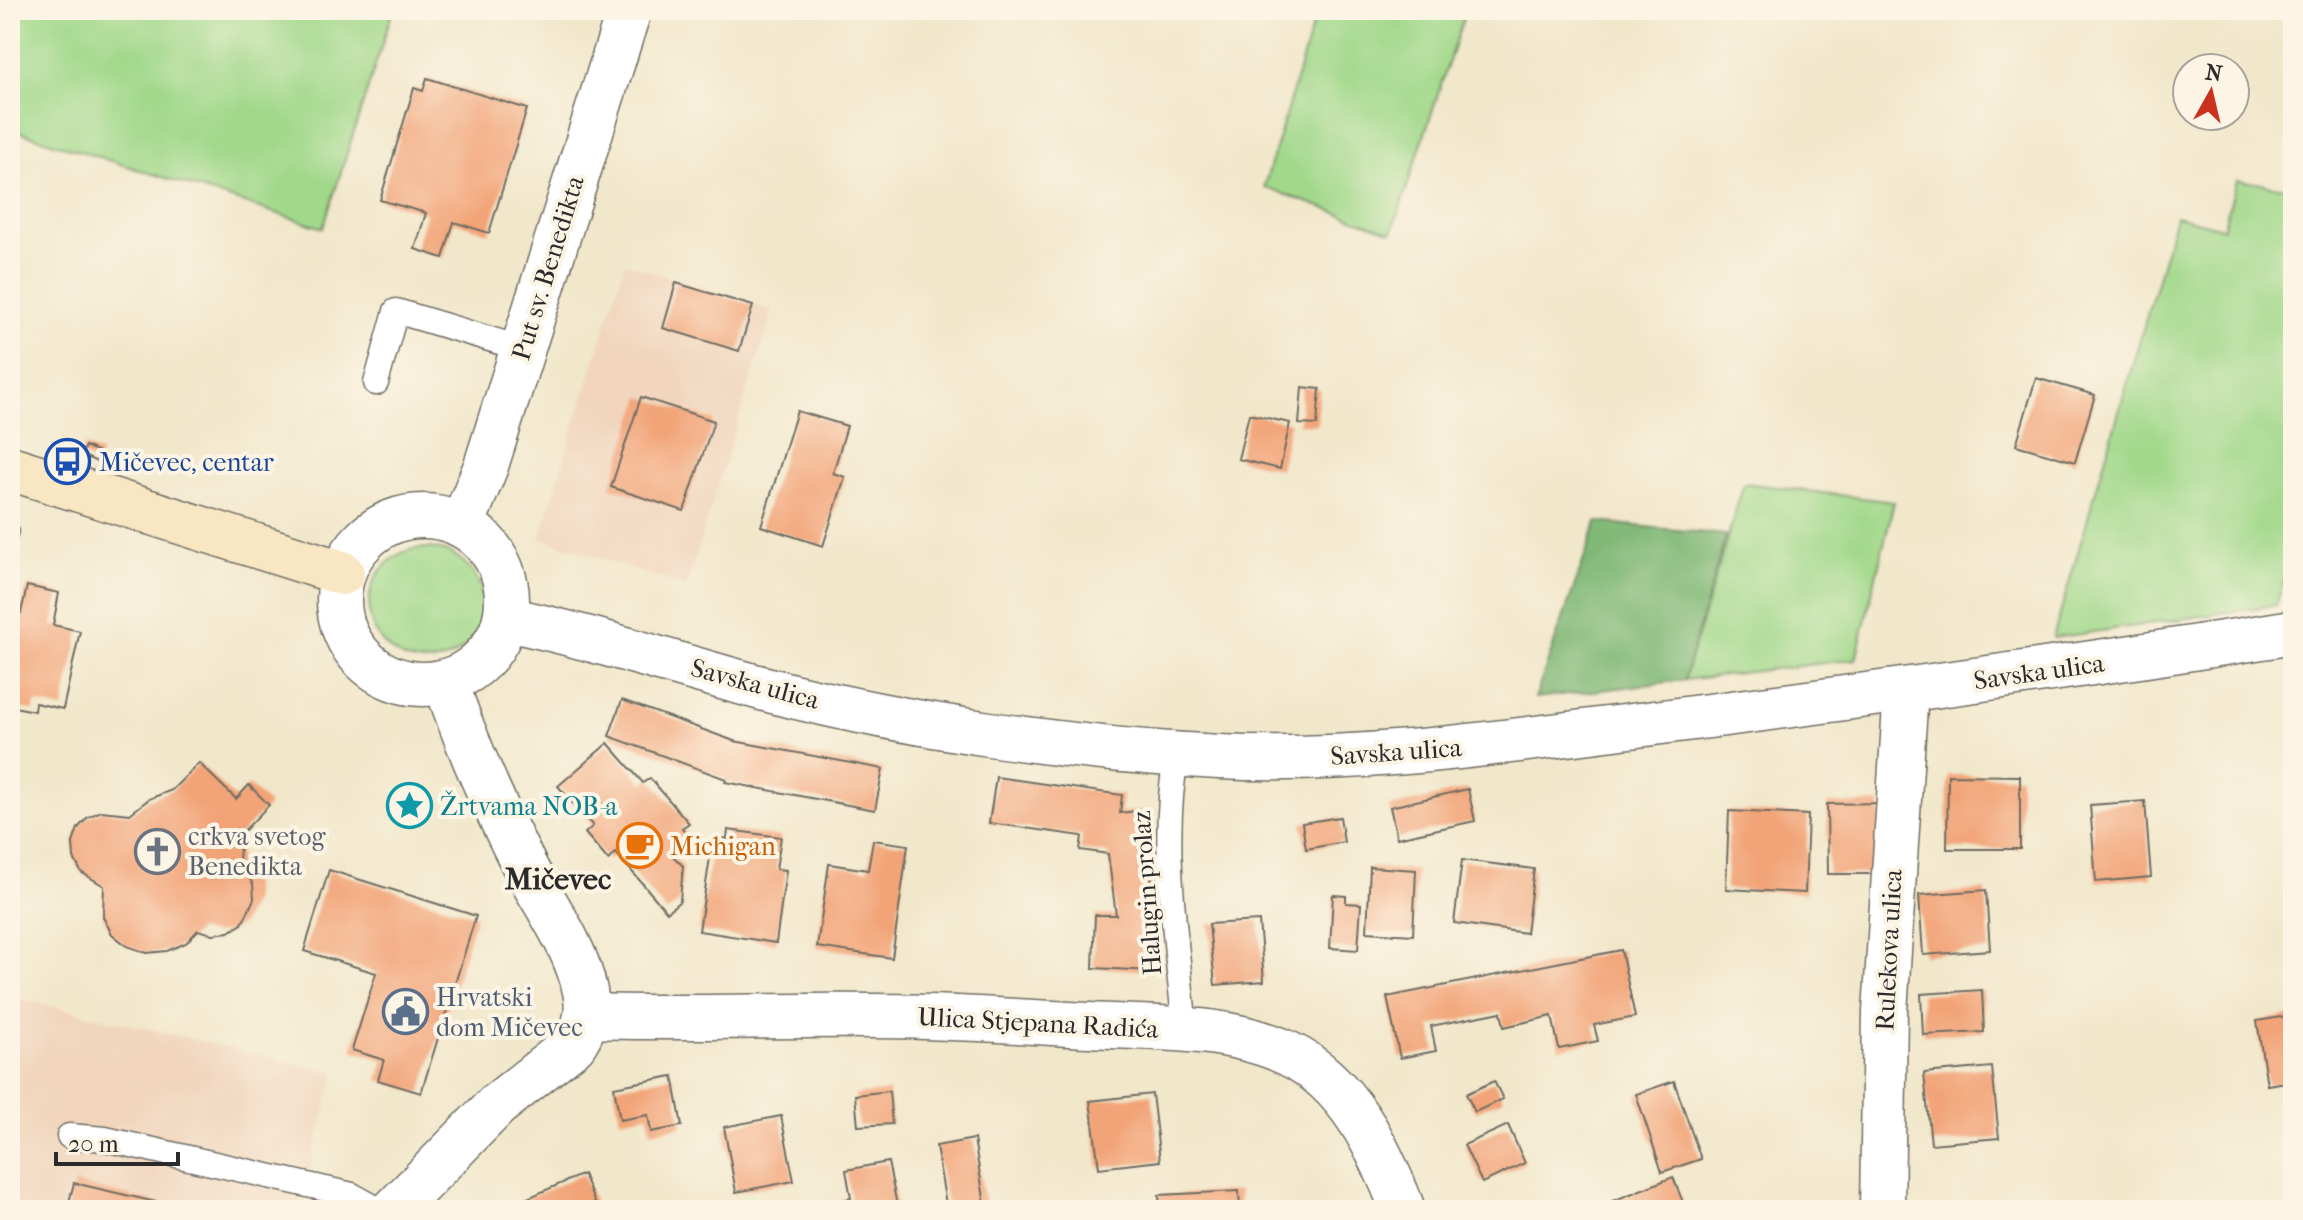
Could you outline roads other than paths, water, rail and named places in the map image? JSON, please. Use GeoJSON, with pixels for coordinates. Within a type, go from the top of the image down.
{"type":"FeatureCollection","features":[{"type":"Feature","properties":{"kind":"main road"},"geometry":{"type":"LineString","coordinates":[[10,468],[342,573]]}},
{"type":"Feature","properties":{"kind":"street","name":"Put sv. Benedikta"},"geometry":{"type":"LineString","coordinates":[[462,525],[486,466],[629,10]]}},
{"type":"Feature","properties":{"kind":"street"},"geometry":{"type":"LineString","coordinates":[[420,515],[443,518],[462,525],[491,550],[503,573],[506,619],[497,640],[482,660],[461,676],[446,682],[424,685],[395,680],[370,666],[351,644],[340,618],[338,592],[342,573],[359,545],[374,531],[396,520],[420,515]]}},
{"type":"Feature","properties":{"kind":"street","name":"Savska ulica"},"geometry":{"type":"LineString","coordinates":[[506,619],[582,634],[770,690],[888,716],[1010,735],[1177,753],[1287,759],[1416,753],[1906,691],[2293,632]]}},
{"type":"Feature","properties":{"kind":"street"},"geometry":{"type":"LineString","coordinates":[[394,1210],[497,1105],[574,1044],[583,1031],[587,1016],[585,994],[572,952],[468,749],[446,682]]}},
{"type":"Feature","properties":{"kind":"street","name":"Rulekova ulica"},"geometry":{"type":"LineString","coordinates":[[1882,1210],[1885,1012],[1906,691]]}},
{"type":"Feature","properties":{"kind":"street","name":"Ulica Stjepana Radića"},"geometry":{"type":"LineString","coordinates":[[587,1016],[872,1016],[1185,1030],[1251,1040],[1276,1049],[1327,1080],[1355,1112],[1386,1167],[1403,1210]]}},
{"type":"Feature","properties":{"kind":"lane"},"geometry":{"type":"LineString","coordinates":[[376,383],[396,311],[523,349]]}},
{"type":"Feature","properties":{"kind":"lane","name":"Halugin prolaz"},"geometry":{"type":"LineString","coordinates":[[1177,753],[1168,799],[1185,1030]]}},
{"type":"Feature","properties":{"kind":"lane"},"geometry":{"type":"LineString","coordinates":[[69,1136],[105,1139],[352,1195],[379,1210]]}},
{"type":"Feature","properties":{"kind":"place","name":"Mičevec, centar"},"geometry":{"type":"Point","coordinates":[68,462]}},
{"type":"Feature","properties":{"kind":"place","name":"Žrtvama NOB-a"},"geometry":{"type":"Point","coordinates":[409,806]}},
{"type":"Feature","properties":{"kind":"place","name":"Michigan"},"geometry":{"type":"Point","coordinates":[639,846]}},
{"type":"Feature","properties":{"kind":"place","name":"crkva svetog Benedikta"},"geometry":{"type":"Point","coordinates":[157,851]}},
{"type":"Feature","properties":{"kind":"place","name":"Hrvatski dom Mičevec"},"geometry":{"type":"Point","coordinates":[405,1012]}},
{"type":"Feature","properties":{"kind":"district","name":"Mičevec"},"geometry":{"type":"Point","coordinates":[558,879]}}]}
